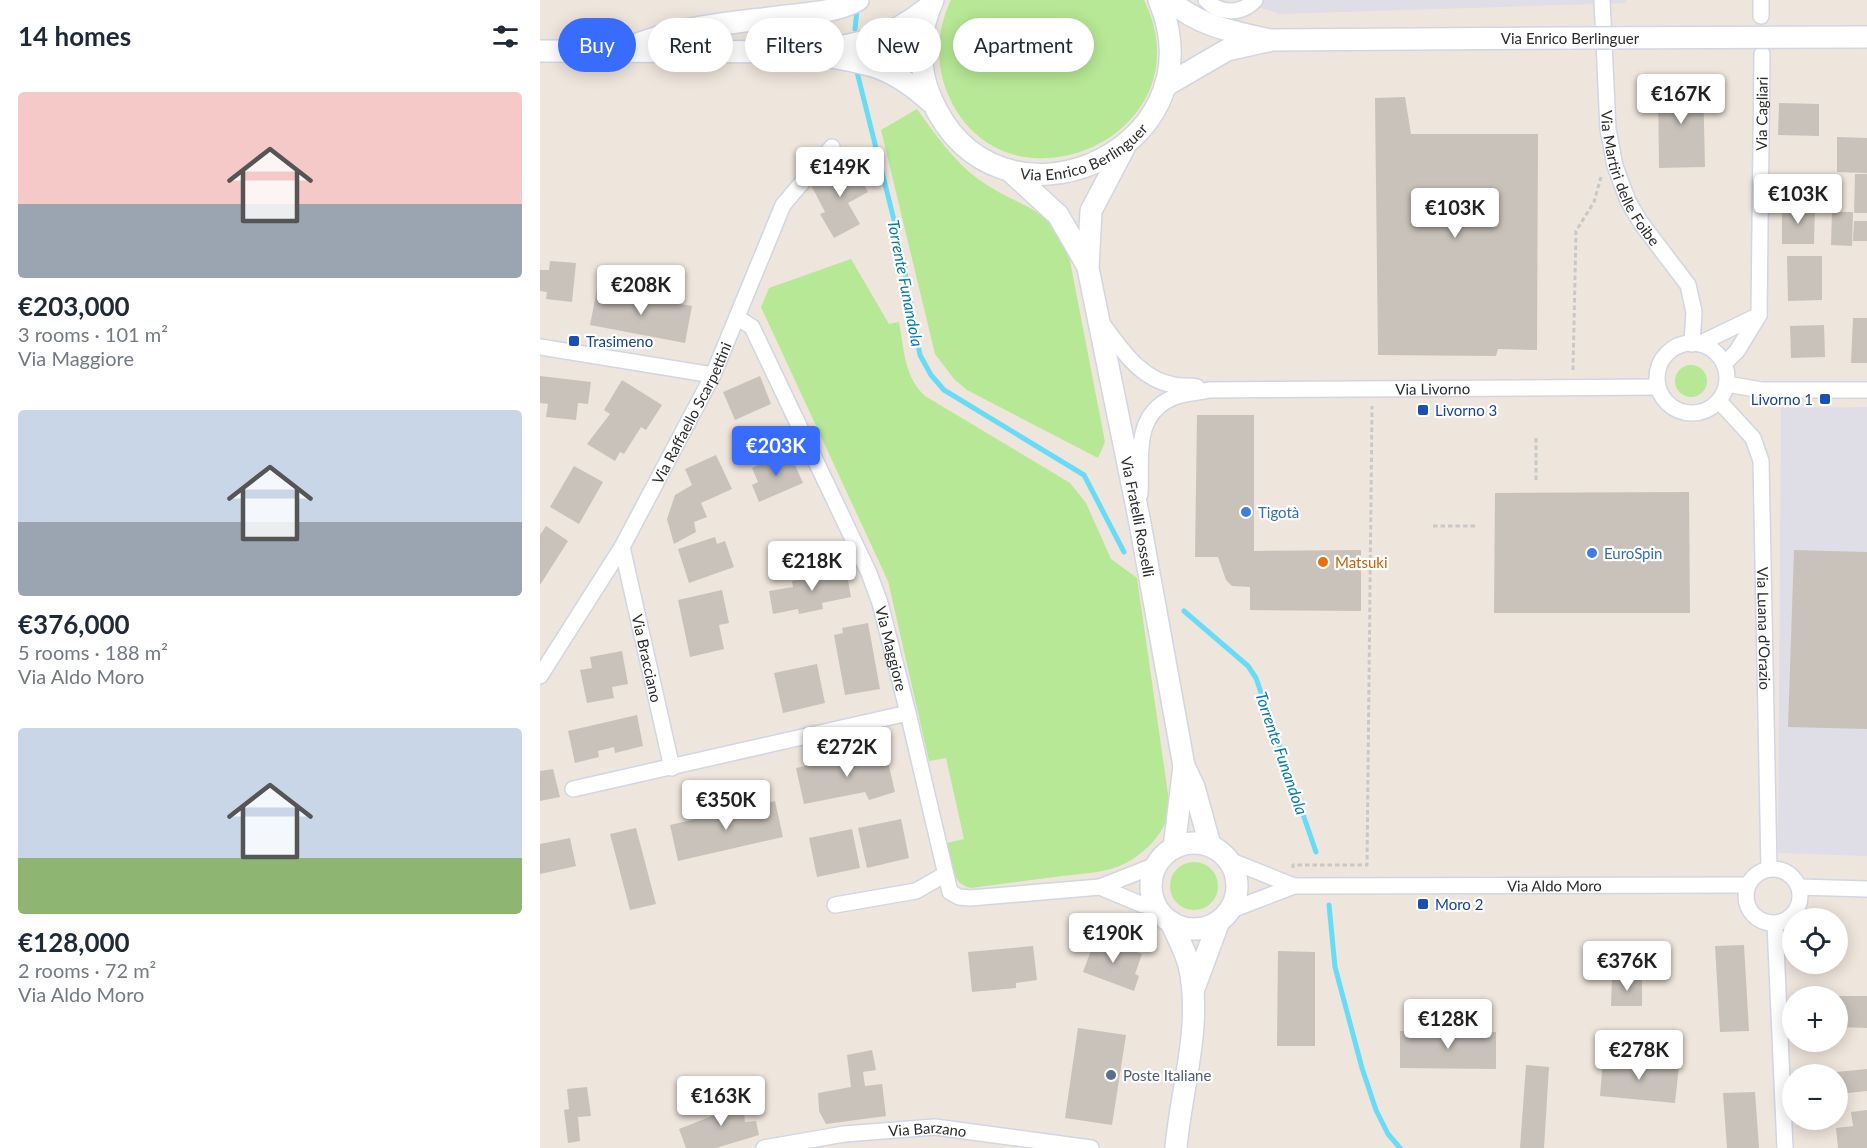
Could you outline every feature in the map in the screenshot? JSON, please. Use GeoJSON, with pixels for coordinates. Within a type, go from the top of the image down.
{"type":"FeatureCollection","features":[{"type":"Feature","properties":{"kind":"main road"},"geometry":{"type":"LineString","coordinates":[[636,45],[650,38],[678,32],[829,10],[858,0]]}},
{"type":"Feature","properties":{"kind":"main road","name":"Via Enrico Berlinguer"},"geometry":{"type":"LineString","coordinates":[[844,58],[884,68],[909,83],[934,105],[960,141],[988,161],[1009,169],[1039,175],[1070,172],[1093,165],[1125,146],[1150,119],[1165,86],[1169,69],[1169,35],[1159,0]]}},
{"type":"Feature","properties":{"kind":"main road","name":"Via Enrico Berlinguer"},"geometry":{"type":"LineString","coordinates":[[1168,0],[1183,12],[1213,28],[1272,40],[1867,37]]}},
{"type":"Feature","properties":{"kind":"main road","name":"Via Enrico Berlinguer"},"geometry":{"type":"LineString","coordinates":[[844,46],[869,42],[885,36],[931,3]]}},
{"type":"Feature","properties":{"kind":"main road","name":"Via Enrico Berlinguer"},"geometry":{"type":"LineString","coordinates":[[931,3],[923,31],[922,57],[925,82],[934,105]]}},
{"type":"Feature","properties":{"kind":"main road","name":"Via Enrico Berlinguer"},"geometry":{"type":"LineString","coordinates":[[1165,86],[1227,50],[1272,40]]}},
{"type":"Feature","properties":{"kind":"main road","name":"Via Enrico Berlinguer"},"geometry":{"type":"LineString","coordinates":[[540,51],[558,51]]}},
{"type":"Feature","properties":{"kind":"main road","name":"Via Enrico Berlinguer"},"geometry":{"type":"LineString","coordinates":[[636,52],[745,52]]}},
{"type":"Feature","properties":{"kind":"main road","name":"Via Fratelli Rosselli"},"geometry":{"type":"LineString","coordinates":[[1125,146],[1091,211],[1088,268],[1139,518],[1184,766]]}},
{"type":"Feature","properties":{"kind":"main road","name":"Via Fratelli Rosselli"},"geometry":{"type":"LineString","coordinates":[[1009,169],[1058,215],[1088,268]]}},
{"type":"Feature","properties":{"kind":"main road"},"geometry":{"type":"LineString","coordinates":[[1184,766],[1194,787],[1210,845]]}},
{"type":"Feature","properties":{"kind":"main road"},"geometry":{"type":"LineString","coordinates":[[1174,848],[1184,766]]}},
{"type":"Feature","properties":{"kind":"main road"},"geometry":{"type":"LineString","coordinates":[[1178,1147],[1193,992],[1189,964],[1151,884],[1156,865],[1174,848],[1192,843],[1210,845],[1229,860],[1238,885],[1235,902],[1224,916],[1193,992]]}},
{"type":"Feature","properties":{"kind":"main road"},"geometry":{"type":"LineString","coordinates":[[1164,915],[1195,929],[1224,916]]}},
{"type":"Feature","properties":{"kind":"street"},"geometry":{"type":"LineString","coordinates":[[1206,0],[1212,6],[1232,12],[1243,9],[1255,0]]}},
{"type":"Feature","properties":{"kind":"street","name":"Via Martiri delle Foibe"},"geometry":{"type":"LineString","coordinates":[[1602,0],[1608,129],[1615,166],[1628,201],[1641,223],[1688,285],[1694,312],[1696,344]]}},
{"type":"Feature","properties":{"kind":"street","name":"Via Cagliari"},"geometry":{"type":"LineString","coordinates":[[1759,315],[1762,54]]}},
{"type":"Feature","properties":{"kind":"street","name":"Via Raffaello Scarpettini"},"geometry":{"type":"LineString","coordinates":[[540,676],[622,547],[713,375],[738,318],[768,236],[783,205],[832,147]]}},
{"type":"Feature","properties":{"kind":"street"},"geometry":{"type":"LineString","coordinates":[[1696,344],[1714,351],[1724,364],[1727,384],[1719,401],[1703,412],[1684,412],[1668,403],[1658,387],[1660,366],[1665,357],[1673,350],[1696,344],[1759,315]]}},
{"type":"Feature","properties":{"kind":"street"},"geometry":{"type":"LineString","coordinates":[[1724,364],[1737,351],[1759,315]]}},
{"type":"Feature","properties":{"kind":"street","name":"Via Maggiore"},"geometry":{"type":"LineString","coordinates":[[738,318],[752,327],[869,573],[880,603],[908,713],[944,875],[950,892],[964,898],[1100,887],[1156,865]]}},
{"type":"Feature","properties":{"kind":"street","name":"Via Livorno"},"geometry":{"type":"LineString","coordinates":[[1099,318],[1124,352],[1142,371],[1174,386],[1209,390],[1658,387]]}},
{"type":"Feature","properties":{"kind":"street"},"geometry":{"type":"LineString","coordinates":[[540,347],[713,375]]}},
{"type":"Feature","properties":{"kind":"street"},"geometry":{"type":"LineString","coordinates":[[1727,384],[1761,390],[1867,390]]}},
{"type":"Feature","properties":{"kind":"street","name":"Via Livorno"},"geometry":{"type":"LineString","coordinates":[[1139,518],[1142,430],[1147,419],[1173,397],[1209,390]]}},
{"type":"Feature","properties":{"kind":"street","name":"Via Luana d'Orazio"},"geometry":{"type":"LineString","coordinates":[[1719,401],[1753,438],[1761,461],[1769,869]]}},
{"type":"Feature","properties":{"kind":"street","name":"Via Bracciano"},"geometry":{"type":"LineString","coordinates":[[622,547],[672,768]]}},
{"type":"Feature","properties":{"kind":"street"},"geometry":{"type":"LineString","coordinates":[[573,789],[908,713]]}},
{"type":"Feature","properties":{"kind":"street","name":"Via Aldo Moro"},"geometry":{"type":"LineString","coordinates":[[1229,860],[1294,886],[1707,887],[1747,885]]}},
{"type":"Feature","properties":{"kind":"street"},"geometry":{"type":"LineString","coordinates":[[1746,903],[1747,885],[1760,872],[1769,869],[1787,873],[1799,893],[1792,916],[1774,924],[1785,1148]]}},
{"type":"Feature","properties":{"kind":"street"},"geometry":{"type":"LineString","coordinates":[[835,905],[916,891],[944,875]]}},
{"type":"Feature","properties":{"kind":"street","name":"Via Aldo Moro"},"geometry":{"type":"LineString","coordinates":[[1224,916],[1294,886]]}},
{"type":"Feature","properties":{"kind":"street","name":"Via Maggiore"},"geometry":{"type":"LineString","coordinates":[[1100,887],[1164,915]]}},
{"type":"Feature","properties":{"kind":"street","name":"Via Aldo Moro"},"geometry":{"type":"LineString","coordinates":[[1707,887],[1746,903],[1753,916],[1774,924]]}},
{"type":"Feature","properties":{"kind":"street"},"geometry":{"type":"LineString","coordinates":[[1799,893],[1838,888],[1867,889]]}},
{"type":"Feature","properties":{"kind":"street","name":"Via Barzano"},"geometry":{"type":"LineString","coordinates":[[764,1148],[844,1134],[935,1127],[1091,1148]]}},
{"type":"Feature","properties":{"kind":"path"},"geometry":{"type":"LineString","coordinates":[[1562,370],[1574,370],[1576,231],[1594,202],[1603,168]]}},
{"type":"Feature","properties":{"kind":"path"},"geometry":{"type":"LineString","coordinates":[[1294,886],[1293,865],[1367,865],[1371,389]]}},
{"type":"Feature","properties":{"kind":"path"},"geometry":{"type":"LineString","coordinates":[[1468,414],[1488,413]]}},
{"type":"Feature","properties":{"kind":"path"},"geometry":{"type":"LineString","coordinates":[[1536,438],[1536,480]]}},
{"type":"Feature","properties":{"kind":"path"},"geometry":{"type":"LineString","coordinates":[[1433,526],[1478,526]]}},
{"type":"Feature","properties":{"kind":"shaded area"},"geometry":{"type":"Polygon","coordinates":[[[1237,0],[1626,0],[1626,3],[1280,14],[1237,0]]]}},
{"type":"Feature","properties":{"kind":"shaded area"},"geometry":{"type":"Polygon","coordinates":[[[1867,407],[1867,856],[1778,853],[1781,408],[1867,407]]]}},
{"type":"Feature","properties":{"kind":"green space"},"geometry":{"type":"Polygon","coordinates":[[[951,0],[1144,0],[1157,49],[1149,91],[1125,125],[1091,148],[1051,158],[1010,153],[974,132],[947,92],[941,69],[941,30],[951,0]]]}},
{"type":"Feature","properties":{"kind":"green space"},"geometry":{"type":"Polygon","coordinates":[[[917,109],[964,168],[1000,193],[1045,218],[1062,242],[1070,261],[1105,442],[1098,458],[967,390],[954,379],[935,354],[881,130],[917,109]]]}},
{"type":"Feature","properties":{"kind":"green space"},"geometry":{"type":"Polygon","coordinates":[[[851,259],[889,324],[899,322],[909,371],[925,396],[1070,483],[1086,503],[1111,559],[1137,578],[1170,808],[1168,818],[1158,836],[1135,858],[1126,863],[1104,871],[971,888],[964,886],[955,876],[947,843],[964,839],[946,758],[929,761],[888,581],[761,307],[769,288],[851,259]]]}},
{"type":"Feature","properties":{"kind":"green space"},"geometry":{"type":"Polygon","coordinates":[[[1691,365],[1702,370],[1707,381],[1702,392],[1691,397],[1680,392],[1675,381],[1680,370],[1691,365]]]}},
{"type":"Feature","properties":{"kind":"green space"},"geometry":{"type":"Polygon","coordinates":[[[1189,862],[1199,862],[1211,869],[1218,881],[1218,891],[1211,903],[1199,910],[1189,910],[1174,899],[1170,891],[1170,881],[1181,866],[1189,862]]]}},
{"type":"Feature","properties":{"kind":"building"},"geometry":{"type":"Polygon","coordinates":[[[1658,83],[1703,83],[1705,167],[1659,168],[1658,83]]]}},
{"type":"Feature","properties":{"kind":"building"},"geometry":{"type":"Polygon","coordinates":[[[1405,97],[1411,134],[1538,134],[1537,350],[1498,349],[1496,356],[1378,355],[1375,98],[1405,97]]]}},
{"type":"Feature","properties":{"kind":"building"},"geometry":{"type":"Polygon","coordinates":[[[1779,103],[1819,104],[1819,136],[1778,135],[1779,103]]]}},
{"type":"Feature","properties":{"kind":"building"},"geometry":{"type":"Polygon","coordinates":[[[1837,137],[1867,138],[1867,173],[1837,172],[1837,137]]]}},
{"type":"Feature","properties":{"kind":"building"},"geometry":{"type":"Polygon","coordinates":[[[852,162],[868,192],[848,203],[860,224],[834,238],[820,214],[825,212],[811,185],[852,162]]]}},
{"type":"Feature","properties":{"kind":"building"},"geometry":{"type":"Polygon","coordinates":[[[1855,174],[1867,174],[1867,213],[1854,213],[1855,174]]]}},
{"type":"Feature","properties":{"kind":"building"},"geometry":{"type":"Polygon","coordinates":[[[1785,178],[1825,179],[1824,203],[1784,201],[1785,178]]]}},
{"type":"Feature","properties":{"kind":"building"},"geometry":{"type":"Polygon","coordinates":[[[1782,206],[1815,206],[1814,244],[1782,244],[1782,206]]]}},
{"type":"Feature","properties":{"kind":"building"},"geometry":{"type":"Polygon","coordinates":[[[1832,212],[1853,212],[1852,246],[1831,245],[1832,212]]]}},
{"type":"Feature","properties":{"kind":"building"},"geometry":{"type":"Polygon","coordinates":[[[1854,221],[1867,221],[1867,241],[1853,241],[1854,221]]]}},
{"type":"Feature","properties":{"kind":"building"},"geometry":{"type":"Polygon","coordinates":[[[1787,256],[1822,256],[1822,300],[1788,301],[1787,256]]]}},
{"type":"Feature","properties":{"kind":"building"},"geometry":{"type":"Polygon","coordinates":[[[550,261],[576,263],[572,302],[546,299],[547,292],[540,291],[540,270],[549,270],[550,261]]]}},
{"type":"Feature","properties":{"kind":"building"},"geometry":{"type":"Polygon","coordinates":[[[597,289],[692,306],[685,343],[590,325],[597,289]]]}},
{"type":"Feature","properties":{"kind":"building"},"geometry":{"type":"Polygon","coordinates":[[[1853,318],[1867,318],[1867,363],[1851,363],[1853,318]]]}},
{"type":"Feature","properties":{"kind":"building"},"geometry":{"type":"Polygon","coordinates":[[[1824,325],[1825,357],[1791,358],[1790,326],[1824,325]]]}},
{"type":"Feature","properties":{"kind":"building"},"geometry":{"type":"Polygon","coordinates":[[[540,376],[591,382],[588,404],[578,403],[576,420],[546,417],[548,404],[540,403],[540,376]]]}},
{"type":"Feature","properties":{"kind":"building"},"geometry":{"type":"Polygon","coordinates":[[[760,376],[771,404],[735,420],[723,392],[760,376]]]}},
{"type":"Feature","properties":{"kind":"building"},"geometry":{"type":"Polygon","coordinates":[[[622,380],[662,405],[646,430],[641,427],[624,454],[620,452],[615,461],[587,444],[610,414],[604,410],[622,380]]]}},
{"type":"Feature","properties":{"kind":"building"},"geometry":{"type":"Polygon","coordinates":[[[1197,415],[1254,415],[1254,551],[1361,550],[1361,611],[1250,610],[1250,587],[1232,586],[1226,580],[1218,557],[1195,557],[1197,415]]]}},
{"type":"Feature","properties":{"kind":"building"},"geometry":{"type":"Polygon","coordinates":[[[789,451],[803,483],[759,502],[752,485],[758,482],[752,468],[789,451]]]}},
{"type":"Feature","properties":{"kind":"building"},"geometry":{"type":"Polygon","coordinates":[[[716,455],[732,489],[701,503],[707,517],[694,522],[696,532],[674,544],[667,519],[675,495],[692,485],[685,469],[716,455]]]}},
{"type":"Feature","properties":{"kind":"building"},"geometry":{"type":"Polygon","coordinates":[[[574,466],[603,482],[579,524],[550,507],[574,466]]]}},
{"type":"Feature","properties":{"kind":"building","name":"EuroSpin"},"geometry":{"type":"Polygon","coordinates":[[[1689,492],[1690,613],[1494,613],[1495,493],[1689,492]]]}},
{"type":"Feature","properties":{"kind":"building"},"geometry":{"type":"Polygon","coordinates":[[[546,526],[568,541],[540,585],[540,535],[546,526]]]}},
{"type":"Feature","properties":{"kind":"building"},"geometry":{"type":"Polygon","coordinates":[[[715,537],[717,544],[725,541],[734,567],[689,583],[678,549],[715,537]]]}},
{"type":"Feature","properties":{"kind":"building"},"geometry":{"type":"Polygon","coordinates":[[[1794,550],[1867,552],[1867,729],[1788,727],[1794,550]]]}},
{"type":"Feature","properties":{"kind":"building"},"geometry":{"type":"Polygon","coordinates":[[[839,566],[840,576],[847,575],[851,597],[822,603],[823,609],[799,614],[798,609],[773,614],[769,591],[793,587],[792,581],[812,577],[811,571],[839,566]]]}},
{"type":"Feature","properties":{"kind":"building"},"geometry":{"type":"Polygon","coordinates":[[[722,590],[729,623],[719,625],[724,649],[690,657],[678,600],[722,590]]]}},
{"type":"Feature","properties":{"kind":"building"},"geometry":{"type":"Polygon","coordinates":[[[868,623],[880,689],[845,695],[834,635],[843,633],[842,628],[868,623]]]}},
{"type":"Feature","properties":{"kind":"building"},"geometry":{"type":"Polygon","coordinates":[[[622,651],[628,684],[612,687],[614,698],[587,703],[580,670],[592,668],[590,657],[622,651]]]}},
{"type":"Feature","properties":{"kind":"building"},"geometry":{"type":"Polygon","coordinates":[[[817,664],[825,703],[783,713],[774,673],[817,664]]]}},
{"type":"Feature","properties":{"kind":"building"},"geometry":{"type":"Polygon","coordinates":[[[637,715],[643,746],[615,753],[614,747],[598,751],[599,757],[575,763],[568,731],[637,715]]]}},
{"type":"Feature","properties":{"kind":"building"},"geometry":{"type":"Polygon","coordinates":[[[885,749],[895,792],[869,800],[865,792],[804,804],[796,768],[885,749]]]}},
{"type":"Feature","properties":{"kind":"building"},"geometry":{"type":"Polygon","coordinates":[[[553,769],[560,797],[540,801],[540,771],[553,769]]]}},
{"type":"Feature","properties":{"kind":"building"},"geometry":{"type":"Polygon","coordinates":[[[775,801],[783,837],[678,861],[670,825],[775,801]]]}},
{"type":"Feature","properties":{"kind":"building"},"geometry":{"type":"Polygon","coordinates":[[[901,819],[909,858],[867,868],[858,828],[901,819]]]}},
{"type":"Feature","properties":{"kind":"building"},"geometry":{"type":"Polygon","coordinates":[[[636,828],[656,904],[630,910],[610,834],[636,828]]]}},
{"type":"Feature","properties":{"kind":"building"},"geometry":{"type":"Polygon","coordinates":[[[852,829],[860,868],[817,877],[809,838],[852,829]]]}},
{"type":"Feature","properties":{"kind":"building"},"geometry":{"type":"Polygon","coordinates":[[[570,838],[576,866],[540,874],[540,844],[570,838]]]}},
{"type":"Feature","properties":{"kind":"building"},"geometry":{"type":"Polygon","coordinates":[[[1096,937],[1142,954],[1135,974],[1139,976],[1134,991],[1083,972],[1096,937]]]}},
{"type":"Feature","properties":{"kind":"building"},"geometry":{"type":"Polygon","coordinates":[[[1744,945],[1749,1031],[1720,1032],[1715,946],[1744,945]]]}},
{"type":"Feature","properties":{"kind":"building"},"geometry":{"type":"Polygon","coordinates":[[[1033,946],[1037,980],[1016,983],[1016,988],[972,992],[968,952],[1033,946]]]}},
{"type":"Feature","properties":{"kind":"building"},"geometry":{"type":"Polygon","coordinates":[[[1278,951],[1315,952],[1315,1046],[1277,1046],[1278,951]]]}},
{"type":"Feature","properties":{"kind":"building"},"geometry":{"type":"Polygon","coordinates":[[[1612,978],[1642,979],[1642,1006],[1611,1006],[1612,978]]]}},
{"type":"Feature","properties":{"kind":"building"},"geometry":{"type":"Polygon","coordinates":[[[1848,996],[1867,996],[1867,1028],[1848,1027],[1848,996]]]}},
{"type":"Feature","properties":{"kind":"building"},"geometry":{"type":"Polygon","coordinates":[[[1078,1028],[1126,1035],[1112,1125],[1065,1118],[1078,1028]]]}},
{"type":"Feature","properties":{"kind":"building"},"geometry":{"type":"Polygon","coordinates":[[[1400,1031],[1496,1032],[1496,1069],[1400,1068],[1400,1031]]]}},
{"type":"Feature","properties":{"kind":"building"},"geometry":{"type":"Polygon","coordinates":[[[872,1050],[876,1070],[863,1072],[865,1086],[882,1084],[886,1116],[826,1124],[819,1111],[818,1093],[851,1087],[847,1055],[872,1050]]]}},
{"type":"Feature","properties":{"kind":"building"},"geometry":{"type":"Polygon","coordinates":[[[1603,1059],[1679,1066],[1675,1103],[1600,1096],[1603,1059]]]}},
{"type":"Feature","properties":{"kind":"building"},"geometry":{"type":"Polygon","coordinates":[[[1526,1065],[1549,1067],[1544,1148],[1520,1148],[1526,1065]]]}},
{"type":"Feature","properties":{"kind":"building"},"geometry":{"type":"Polygon","coordinates":[[[1867,1069],[1867,1091],[1848,1093],[1848,1071],[1867,1069]]]}},
{"type":"Feature","properties":{"kind":"building"},"geometry":{"type":"Polygon","coordinates":[[[587,1087],[591,1116],[578,1117],[580,1141],[568,1143],[564,1110],[569,1109],[567,1089],[587,1087]]]}},
{"type":"Feature","properties":{"kind":"building"},"geometry":{"type":"Polygon","coordinates":[[[741,1089],[745,1122],[756,1121],[759,1135],[716,1148],[686,1148],[679,1129],[730,1109],[725,1096],[741,1089]]]}},
{"type":"Feature","properties":{"kind":"building"},"geometry":{"type":"Polygon","coordinates":[[[1755,1092],[1759,1148],[1727,1148],[1723,1093],[1755,1092]]]}},
{"type":"Feature","properties":{"kind":"building"},"geometry":{"type":"Polygon","coordinates":[[[1867,1110],[1867,1148],[1838,1148],[1836,1130],[1848,1130],[1848,1127],[1853,1126],[1851,1112],[1867,1110]]]}},
{"type":"Feature","properties":{"kind":"waterway","name":"Torrente Funandola"},"geometry":{"type":"LineString","coordinates":[[855,29],[857,10]]}},
{"type":"Feature","properties":{"kind":"waterway","name":"Torrente Funandola"},"geometry":{"type":"LineString","coordinates":[[857,72],[899,240],[920,355],[931,375],[944,390],[1084,475],[1124,552]]}},
{"type":"Feature","properties":{"kind":"waterway","name":"Torrente Funandola"},"geometry":{"type":"LineString","coordinates":[[1184,611],[1248,666],[1256,678],[1316,852]]}},
{"type":"Feature","properties":{"kind":"waterway","name":"Torrente Funandola"},"geometry":{"type":"LineString","coordinates":[[1329,905],[1335,967],[1362,1068],[1376,1110],[1388,1134],[1400,1148]]}},
{"type":"Feature","properties":{"kind":"place","name":"Trasimeno"},"geometry":{"type":"Point","coordinates":[574,341]}},
{"type":"Feature","properties":{"kind":"place","name":"Livorno 1"},"geometry":{"type":"Point","coordinates":[1825,399]}},
{"type":"Feature","properties":{"kind":"place","name":"Livorno 3"},"geometry":{"type":"Point","coordinates":[1423,410]}},
{"type":"Feature","properties":{"kind":"place","name":"Tigotà"},"geometry":{"type":"Point","coordinates":[1246,512]}},
{"type":"Feature","properties":{"kind":"place","name":"EuroSpin"},"geometry":{"type":"Point","coordinates":[1592,553]}},
{"type":"Feature","properties":{"kind":"place","name":"Matsuki"},"geometry":{"type":"Point","coordinates":[1323,562]}},
{"type":"Feature","properties":{"kind":"place","name":"Moro 2"},"geometry":{"type":"Point","coordinates":[1423,904]}},
{"type":"Feature","properties":{"kind":"place","name":"Poste Italiane"},"geometry":{"type":"Point","coordinates":[1111,1075]}}]}
